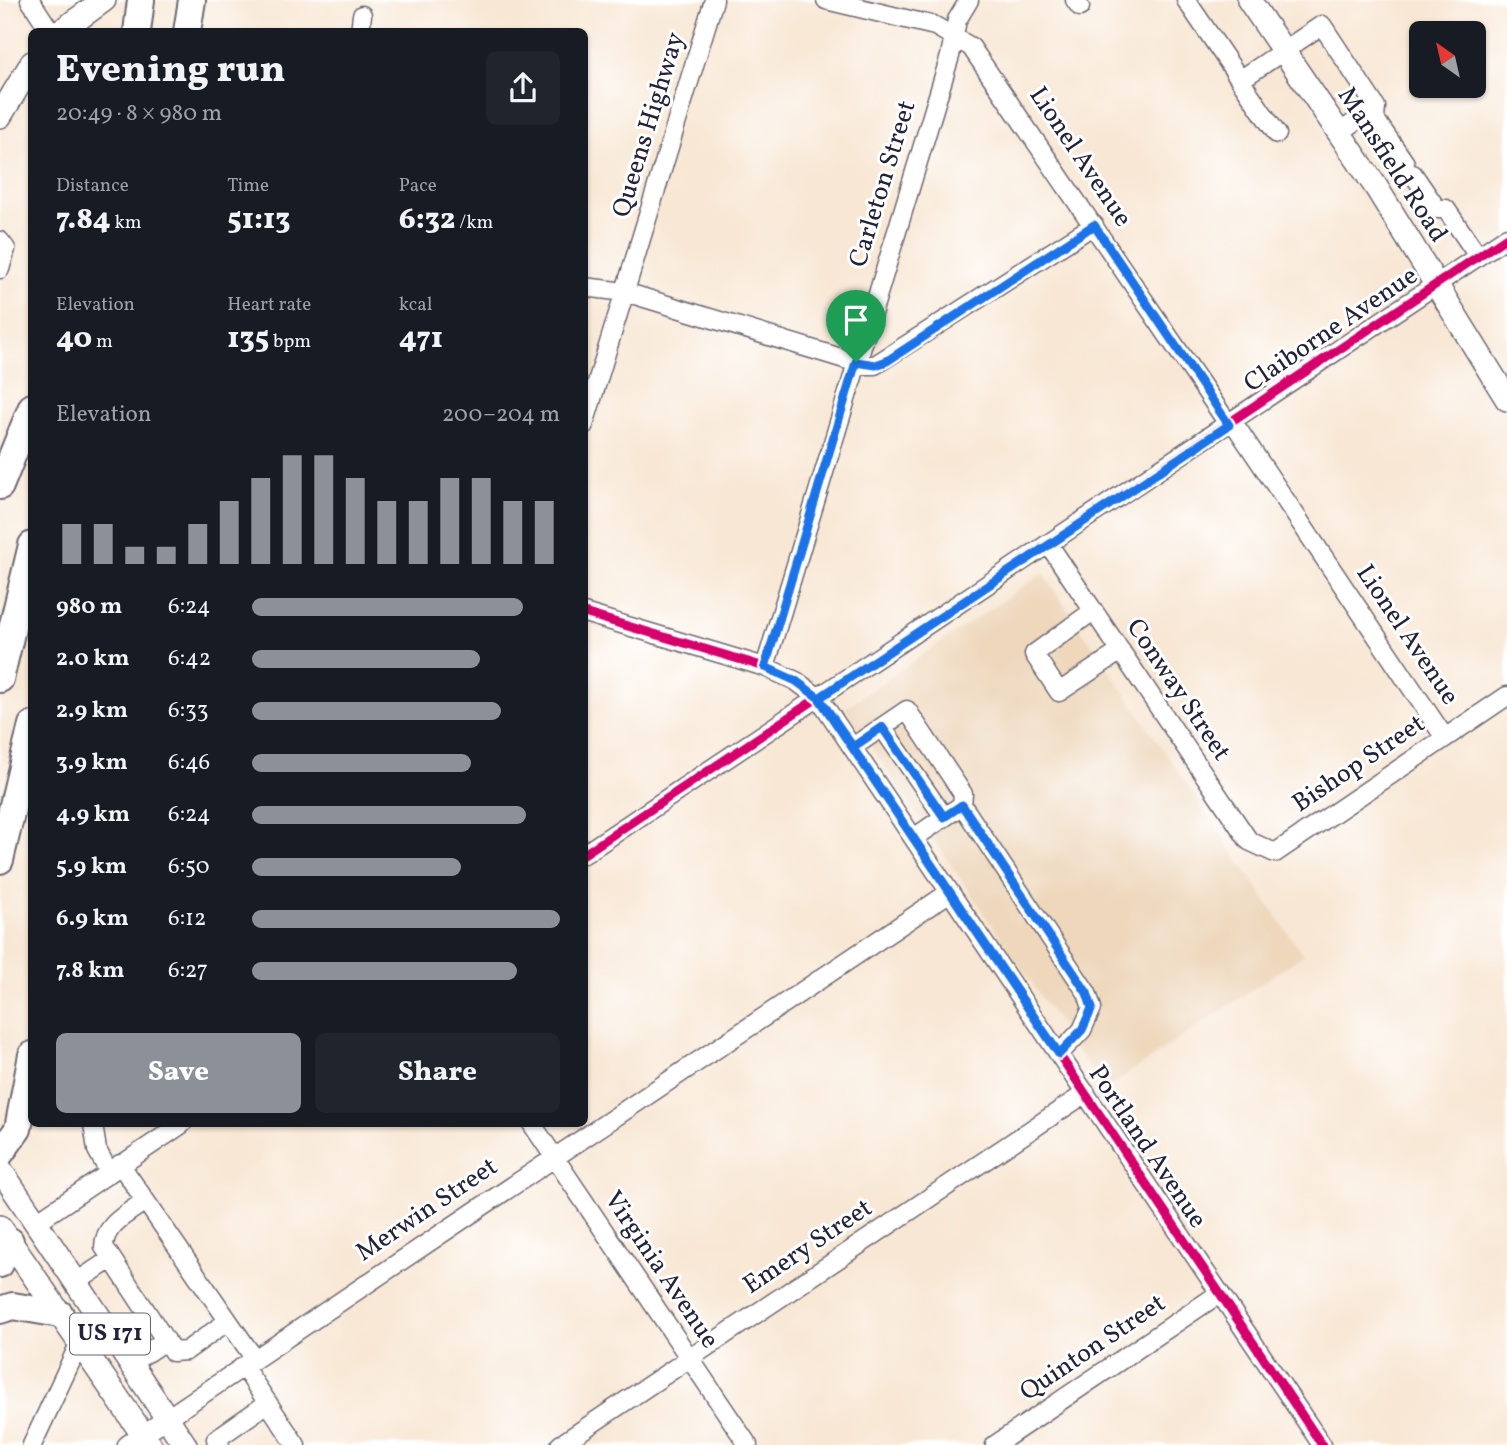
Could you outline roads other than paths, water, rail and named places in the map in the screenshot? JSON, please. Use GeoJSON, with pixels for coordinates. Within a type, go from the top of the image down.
{"type":"FeatureCollection","features":[{"type":"Feature","properties":{"kind":"highway"},"geometry":{"type":"LineString","coordinates":[[138,28],[141,0]]}},
{"type":"Feature","properties":{"kind":"highway"},"geometry":{"type":"LineString","coordinates":[[188,28],[192,0]]}},
{"type":"Feature","properties":{"kind":"highway"},"geometry":{"type":"LineString","coordinates":[[0,486],[28,417]]}},
{"type":"Feature","properties":{"kind":"highway"},"geometry":{"type":"LineString","coordinates":[[0,679],[28,562]]}},
{"type":"Feature","properties":{"kind":"highway"},"geometry":{"type":"LineString","coordinates":[[0,860],[28,742]]}},
{"type":"Feature","properties":{"kind":"highway"},"geometry":{"type":"LineString","coordinates":[[0,1154],[18,1129],[28,1076]]}},
{"type":"Feature","properties":{"kind":"highway"},"geometry":{"type":"LineString","coordinates":[[0,1310],[13,1306],[61,1314]]}},
{"type":"Feature","properties":{"kind":"main road"},"geometry":{"type":"LineString","coordinates":[[66,28],[104,0]]}},
{"type":"Feature","properties":{"kind":"main road","name":"Mansfield Road"},"geometry":{"type":"LineString","coordinates":[[1249,0],[1437,284],[1507,399]]}},
{"type":"Feature","properties":{"kind":"main road"},"geometry":{"type":"LineString","coordinates":[[3,103],[28,69]]}},
{"type":"Feature","properties":{"kind":"main road","name":"US 171"},"geometry":{"type":"LineString","coordinates":[[0,1169],[185,1445]]}},
{"type":"Feature","properties":{"kind":"main road"},"geometry":{"type":"LineString","coordinates":[[3,1244],[35,1223]]}},
{"type":"Feature","properties":{"kind":"main road","name":"US 171"},"geometry":{"type":"LineString","coordinates":[[3,1244],[61,1314],[140,1441]]}},
{"type":"Feature","properties":{"kind":"street"},"geometry":{"type":"LineString","coordinates":[[30,0],[48,28]]}},
{"type":"Feature","properties":{"kind":"street","name":"Queens Highway"},"geometry":{"type":"LineString","coordinates":[[588,412],[714,0]]}},
{"type":"Feature","properties":{"kind":"street","name":"Lionel Avenue"},"geometry":{"type":"LineString","coordinates":[[826,0],[935,26],[955,35],[983,60],[1445,738]]}},
{"type":"Feature","properties":{"kind":"street","name":"Carleton Street"},"geometry":{"type":"LineString","coordinates":[[765,667],[960,13],[969,0]]}},
{"type":"Feature","properties":{"kind":"street"},"geometry":{"type":"LineString","coordinates":[[1186,0],[1277,134]]}},
{"type":"Feature","properties":{"kind":"street"},"geometry":{"type":"LineString","coordinates":[[1240,80],[1322,25],[1376,107],[1375,119],[1437,209],[1446,209],[1478,256]]}},
{"type":"Feature","properties":{"kind":"street"},"geometry":{"type":"LineString","coordinates":[[1339,133],[1376,107]]}},
{"type":"Feature","properties":{"kind":"street"},"geometry":{"type":"LineString","coordinates":[[588,287],[625,292],[856,362],[876,365],[887,361],[1094,225]]}},
{"type":"Feature","properties":{"kind":"street","name":"Claiborne Avenue"},"geometry":{"type":"LineString","coordinates":[[588,852],[1507,237]]}},
{"type":"Feature","properties":{"kind":"street"},"geometry":{"type":"LineString","coordinates":[[0,241],[6,249],[0,269]]}},
{"type":"Feature","properties":{"kind":"street","name":"Conway Street"},"geometry":{"type":"LineString","coordinates":[[1049,545],[1249,841],[1275,853]]}},
{"type":"Feature","properties":{"kind":"street"},"geometry":{"type":"LineString","coordinates":[[1093,611],[1034,654],[1059,692],[1121,651]]}},
{"type":"Feature","properties":{"kind":"street","name":"Portland Avenue"},"geometry":{"type":"LineString","coordinates":[[588,614],[765,667],[796,681],[819,698],[1322,1445]]}},
{"type":"Feature","properties":{"kind":"street","name":"Bishop Street"},"geometry":{"type":"LineString","coordinates":[[1275,853],[1507,695]]}},
{"type":"Feature","properties":{"kind":"street"},"geometry":{"type":"LineString","coordinates":[[853,747],[907,710],[963,794],[962,805],[1087,993],[1092,1008],[1082,1030],[1059,1054]]}},
{"type":"Feature","properties":{"kind":"street"},"geometry":{"type":"LineString","coordinates":[[882,727],[944,817]]}},
{"type":"Feature","properties":{"kind":"street"},"geometry":{"type":"LineString","coordinates":[[914,838],[962,805]]}},
{"type":"Feature","properties":{"kind":"street","name":"Merwin Street"},"geometry":{"type":"LineString","coordinates":[[140,1441],[167,1418],[249,1362],[950,892]]}},
{"type":"Feature","properties":{"kind":"street","name":"Emery Street"},"geometry":{"type":"LineString","coordinates":[[560,1445],[1086,1093]]}},
{"type":"Feature","properties":{"kind":"street"},"geometry":{"type":"LineString","coordinates":[[93,1127],[97,1150],[145,1200],[228,1321],[268,1403],[296,1445]]}},
{"type":"Feature","properties":{"kind":"street"},"geometry":{"type":"LineString","coordinates":[[35,1223],[177,1127]]}},
{"type":"Feature","properties":{"kind":"street","name":"Virginia Avenue"},"geometry":{"type":"LineString","coordinates":[[533,1127],[748,1445]]}},
{"type":"Feature","properties":{"kind":"street"},"geometry":{"type":"LineString","coordinates":[[145,1200],[115,1223],[106,1235],[104,1247],[173,1352],[186,1351],[228,1321]]}},
{"type":"Feature","properties":{"kind":"street"},"geometry":{"type":"LineString","coordinates":[[75,1283],[111,1259]]}},
{"type":"Feature","properties":{"kind":"street","name":"Quinton Street"},"geometry":{"type":"LineString","coordinates":[[995,1445],[1220,1293]]}},
{"type":"Feature","properties":{"kind":"street"},"geometry":{"type":"LineString","coordinates":[[130,1364],[166,1340]]}},
{"type":"Feature","properties":{"kind":"street"},"geometry":{"type":"LineString","coordinates":[[32,1445],[80,1342]]}},
{"type":"Feature","properties":{"kind":"street"},"geometry":{"type":"LineString","coordinates":[[220,1445],[216,1439],[268,1403]]}}]}
